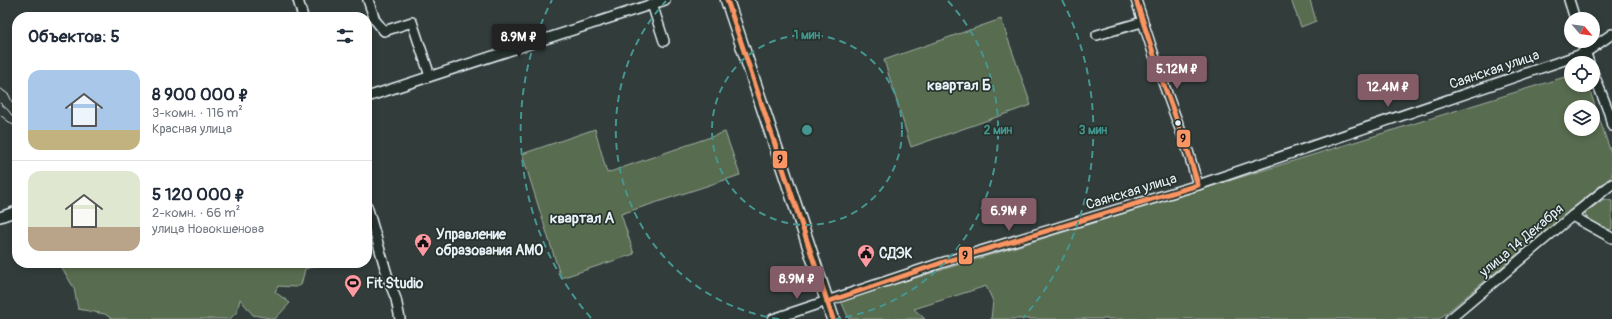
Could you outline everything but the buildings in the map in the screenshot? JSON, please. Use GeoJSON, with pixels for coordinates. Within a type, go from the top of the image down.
{"type":"FeatureCollection","features":[{"type":"Feature","properties":{"kind":"street"},"geometry":{"type":"LineString","coordinates":[[298,0],[302,12]]}},
{"type":"Feature","properties":{"kind":"street"},"geometry":{"type":"LineString","coordinates":[[368,0],[375,20],[384,31],[412,22],[430,76]]}},
{"type":"Feature","properties":{"kind":"street"},"geometry":{"type":"LineString","coordinates":[[372,95],[665,0]]}},
{"type":"Feature","properties":{"kind":"street"},"geometry":{"type":"LineString","coordinates":[[727,0],[833,319]]}},
{"type":"Feature","properties":{"kind":"street"},"geometry":{"type":"LineString","coordinates":[[1136,0],[1142,22],[1188,151],[1198,185]]}},
{"type":"Feature","properties":{"kind":"street"},"geometry":{"type":"LineString","coordinates":[[1569,0],[1573,12]]}},
{"type":"Feature","properties":{"kind":"street"},"geometry":{"type":"LineString","coordinates":[[652,4],[664,41]]}},
{"type":"Feature","properties":{"kind":"street"},"geometry":{"type":"LineString","coordinates":[[1097,35],[1142,22]]}},
{"type":"Feature","properties":{"kind":"street","name":"Саянская улица"},"geometry":{"type":"LineString","coordinates":[[773,319],[941,263],[1198,185],[1585,52],[1612,34]]}},
{"type":"Feature","properties":{"kind":"street"},"geometry":{"type":"LineString","coordinates":[[1584,48],[1586,56]]}},
{"type":"Feature","properties":{"kind":"street"},"geometry":{"type":"LineString","coordinates":[[1600,92],[1612,126]]}},
{"type":"Feature","properties":{"kind":"street","name":"улица 14 Декабря"},"geometry":{"type":"LineString","coordinates":[[1450,319],[1612,184]]}},
{"type":"Feature","properties":{"kind":"street"},"geometry":{"type":"LineString","coordinates":[[0,217],[12,213]]}},
{"type":"Feature","properties":{"kind":"street"},"geometry":{"type":"LineString","coordinates":[[1572,216],[1612,238]]}},
{"type":"Feature","properties":{"kind":"street"},"geometry":{"type":"LineString","coordinates":[[372,223],[389,281],[396,299],[400,319]]}},
{"type":"Feature","properties":{"kind":"green space"},"geometry":{"type":"Polygon","coordinates":[[[1291,0],[1310,0],[1316,21],[1301,27],[1291,0]]]}},
{"type":"Feature","properties":{"kind":"green space"},"geometry":{"type":"Polygon","coordinates":[[[1001,19],[1031,105],[911,147],[884,60],[1001,19]]]}},
{"type":"Feature","properties":{"kind":"green space"},"geometry":{"type":"Polygon","coordinates":[[[1564,77],[1564,92],[1590,92],[1593,100],[1564,100],[1564,136],[1600,136],[1600,120],[1612,156],[1612,176],[1439,319],[991,319],[993,301],[986,286],[914,309],[925,319],[849,319],[841,301],[1564,77]]]}},
{"type":"Feature","properties":{"kind":"green space"},"geometry":{"type":"Polygon","coordinates":[[[595,129],[607,173],[725,132],[740,175],[621,214],[634,254],[561,278],[522,154],[595,129]]]}},
{"type":"Feature","properties":{"kind":"green space"},"geometry":{"type":"Polygon","coordinates":[[[1604,199],[1612,201],[1612,229],[1605,229],[1597,226],[1585,215],[1586,212],[1604,199]]]}},
{"type":"Feature","properties":{"kind":"green space"},"geometry":{"type":"Polygon","coordinates":[[[62,268],[308,268],[305,269],[301,285],[296,287],[278,286],[275,292],[290,303],[275,319],[253,315],[240,299],[237,312],[230,319],[112,319],[105,314],[78,309],[74,288],[62,268]]]}},
{"type":"Feature","properties":{"kind":"tram line"},"geometry":{"type":"LineString","coordinates":[[0,88],[9,95],[12,102]]}},
{"type":"Feature","properties":{"kind":"tram line"},"geometry":{"type":"LineString","coordinates":[[0,103],[12,115]]}},
{"type":"Feature","properties":{"kind":"tram line"},"geometry":{"type":"LineString","coordinates":[[0,115],[12,124]]}},
{"type":"Feature","properties":{"kind":"transit line","name":"9"},"geometry":{"type":"LineString","coordinates":[[727,0],[833,319]]}},
{"type":"Feature","properties":{"kind":"transit line","name":"9"},"geometry":{"type":"LineString","coordinates":[[827,302],[941,263],[1198,185],[1188,151],[1161,77],[1136,0]]}},
{"type":"Feature","properties":{"kind":"place","name":"Управление образования АМО"},"geometry":{"type":"Point","coordinates":[423,257]}},
{"type":"Feature","properties":{"kind":"place","name":"СДЭК"},"geometry":{"type":"Point","coordinates":[866,268]}},
{"type":"Feature","properties":{"kind":"place","name":"Fit Studio"},"geometry":{"type":"Point","coordinates":[353,298]}},
{"type":"Feature","properties":{"kind":"district","name":"квартал Б"},"geometry":{"type":"Point","coordinates":[959,85]}},
{"type":"Feature","properties":{"kind":"district","name":"квартал А"},"geometry":{"type":"Point","coordinates":[582,218]}}]}
